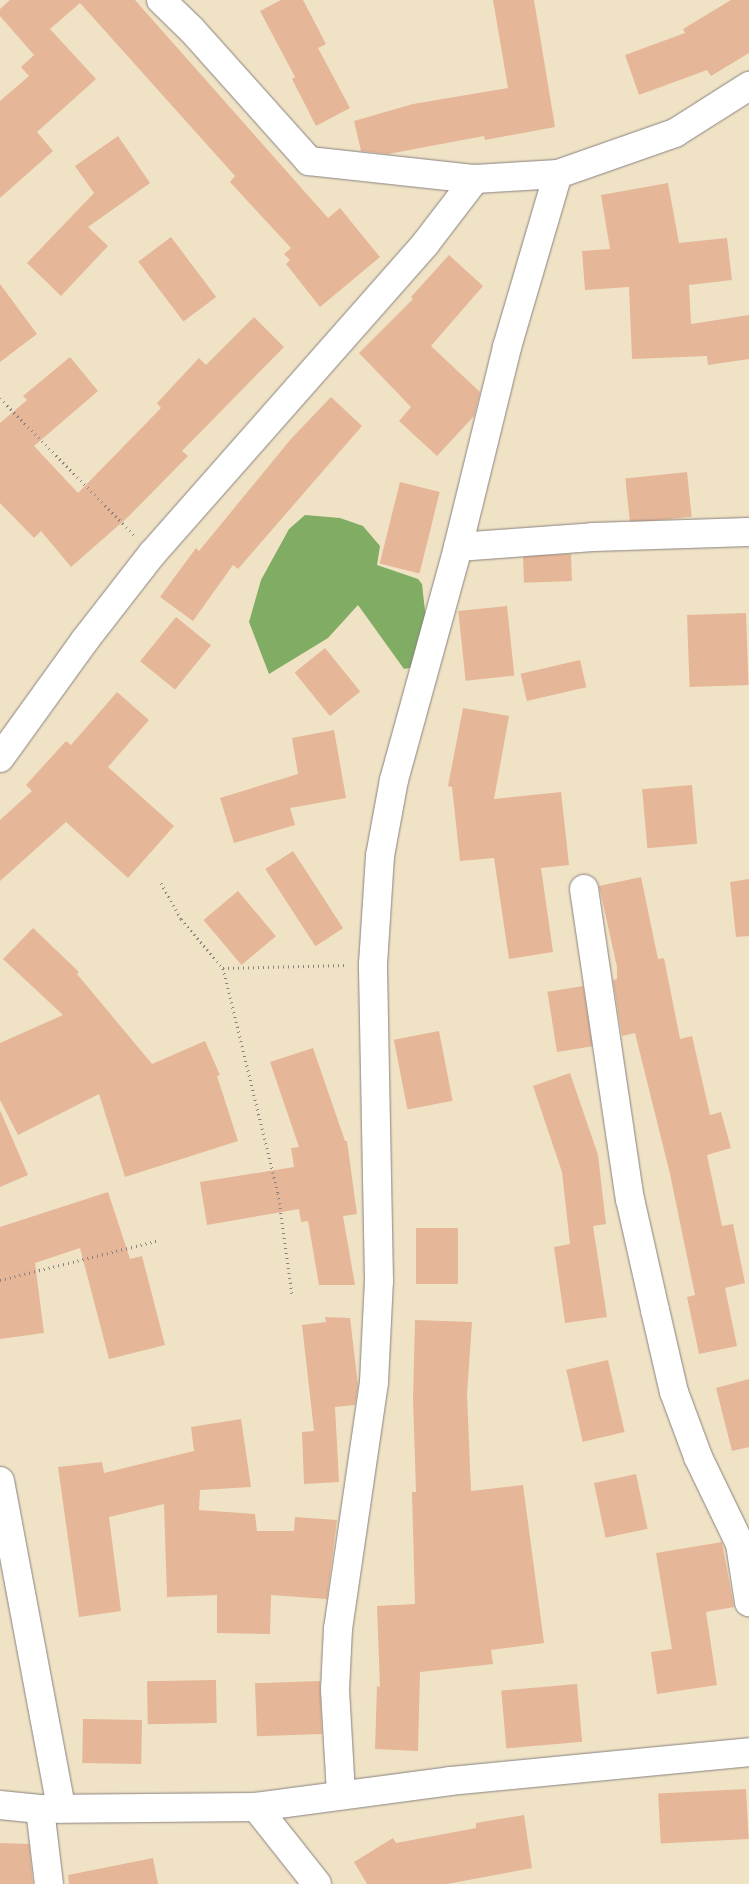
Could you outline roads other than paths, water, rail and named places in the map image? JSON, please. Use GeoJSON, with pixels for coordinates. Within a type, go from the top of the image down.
{"type":"FeatureCollection","features":[{"type":"Feature","properties":{"kind":"street"},"geometry":{"type":"LineString","coordinates":[[161,0],[192,30],[309,161],[475,180],[558,174],[675,133],[749,86]]}},
{"type":"Feature","properties":{"kind":"street"},"geometry":{"type":"LineString","coordinates":[[341,1794],[335,1690],[338,1629],[370,1418],[379,1281],[373,964],[380,856],[394,780],[458,546],[508,347],[558,174]]}},
{"type":"Feature","properties":{"kind":"street"},"geometry":{"type":"LineString","coordinates":[[0,758],[85,640],[152,554],[426,243],[475,180]]}},
{"type":"Feature","properties":{"kind":"street"},"geometry":{"type":"LineString","coordinates":[[458,546],[593,537],[749,532]]}},
{"type":"Feature","properties":{"kind":"street"},"geometry":{"type":"LineString","coordinates":[[584,889],[630,1199],[665,1356],[674,1392],[698,1457],[740,1544],[749,1602]]}},
{"type":"Feature","properties":{"kind":"street"},"geometry":{"type":"LineString","coordinates":[[0,1481],[51,1808],[49,1884]]}},
{"type":"Feature","properties":{"kind":"street"},"geometry":{"type":"LineString","coordinates":[[0,1805],[51,1808],[256,1807],[341,1794],[749,1752]]}},
{"type":"Feature","properties":{"kind":"street"},"geometry":{"type":"LineString","coordinates":[[256,1807],[317,1884]]}}]}
